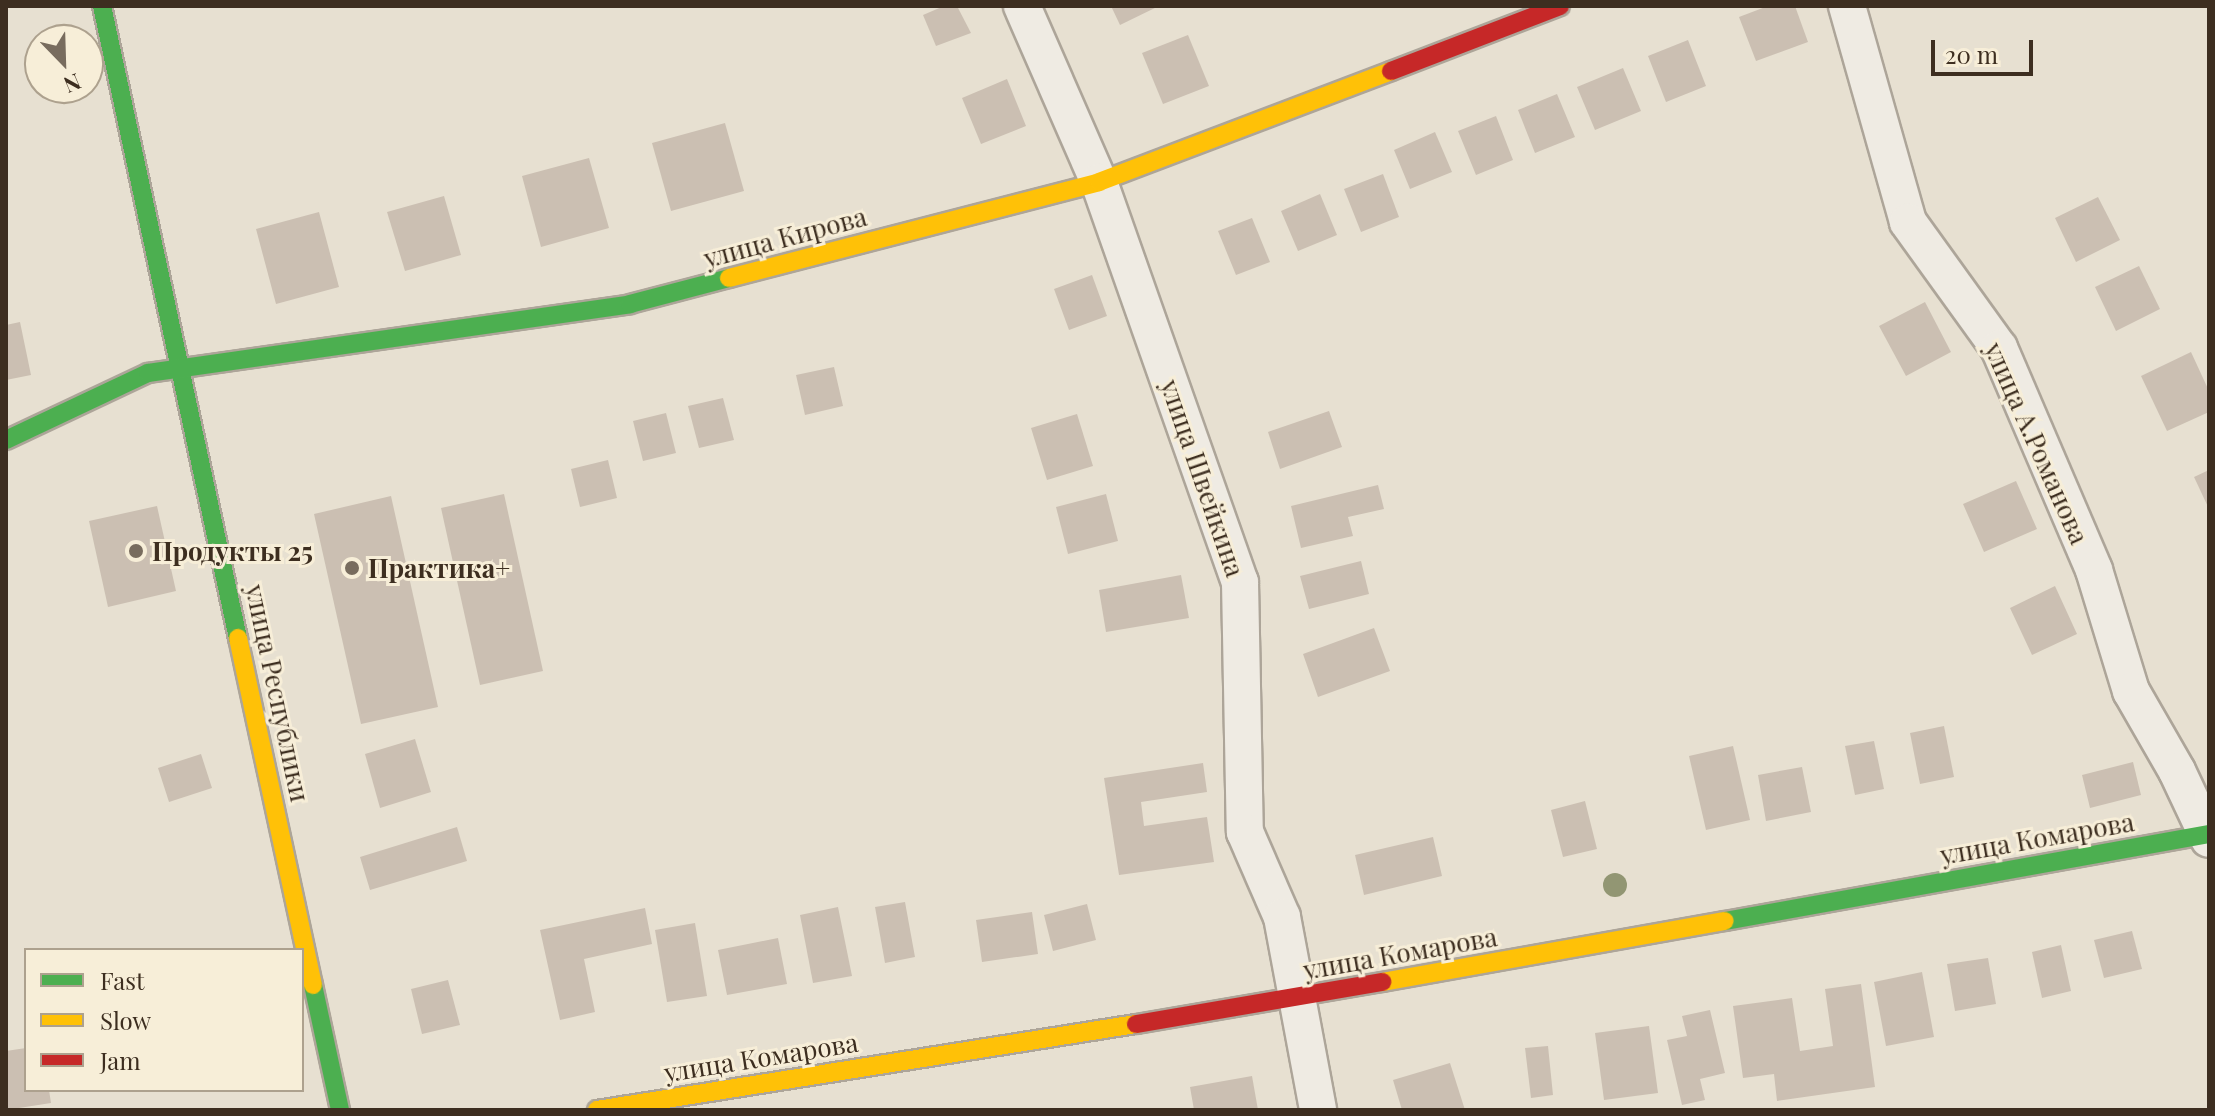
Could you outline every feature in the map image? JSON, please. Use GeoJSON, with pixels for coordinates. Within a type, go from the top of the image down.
{"type":"FeatureCollection","features":[{"type":"Feature","properties":{"kind":"street","name":"улица Республики"},"geometry":{"type":"LineString","coordinates":[[102,6],[340,1110]]}},
{"type":"Feature","properties":{"kind":"street","name":"улица Швейкина"},"geometry":{"type":"LineString","coordinates":[[1022,6],[1099,182],[1240,582],[1245,832],[1282,917],[1318,1110]]}},
{"type":"Feature","properties":{"kind":"street","name":"улица Кирова"},"geometry":{"type":"LineString","coordinates":[[6,440],[148,373],[630,304],[1099,182],[1560,6]]}},
{"type":"Feature","properties":{"kind":"street","name":"улица А.Романова"},"geometry":{"type":"LineString","coordinates":[[1847,6],[1908,222],[1999,348],[2094,570],[2131,691],[2177,771],[2207,836]]}},
{"type":"Feature","properties":{"kind":"street","name":"улица Комарова"},"geometry":{"type":"LineString","coordinates":[[597,1110],[1295,998],[2207,836]]}},
{"type":"Feature","properties":{"kind":"building"},"geometry":{"type":"Polygon","coordinates":[[[944,6],[957,6],[971,33],[936,46],[923,15],[944,6]]]}},
{"type":"Feature","properties":{"kind":"building"},"geometry":{"type":"Polygon","coordinates":[[[1111,6],[1159,6],[1120,25],[1111,6]]]}},
{"type":"Feature","properties":{"kind":"building"},"geometry":{"type":"Polygon","coordinates":[[[1768,6],[1795,6],[1808,42],[1756,61],[1739,17],[1768,6]]]}},
{"type":"Feature","properties":{"kind":"building"},"geometry":{"type":"Polygon","coordinates":[[[1188,35],[1209,86],[1163,104],[1142,53],[1188,35]]]}},
{"type":"Feature","properties":{"kind":"building"},"geometry":{"type":"Polygon","coordinates":[[[1688,40],[1706,86],[1666,102],[1648,56],[1688,40]]]}},
{"type":"Feature","properties":{"kind":"building"},"geometry":{"type":"Polygon","coordinates":[[[1623,68],[1641,111],[1595,130],[1577,87],[1623,68]]]}},
{"type":"Feature","properties":{"kind":"building"},"geometry":{"type":"Polygon","coordinates":[[[1007,79],[1026,126],[981,144],[962,98],[1007,79]]]}},
{"type":"Feature","properties":{"kind":"building"},"geometry":{"type":"Polygon","coordinates":[[[1557,94],[1575,137],[1535,153],[1518,110],[1557,94]]]}},
{"type":"Feature","properties":{"kind":"building"},"geometry":{"type":"Polygon","coordinates":[[[1496,116],[1513,160],[1476,175],[1458,131],[1496,116]]]}},
{"type":"Feature","properties":{"kind":"building"},"geometry":{"type":"Polygon","coordinates":[[[725,123],[744,191],[671,211],[652,143],[725,123]]]}},
{"type":"Feature","properties":{"kind":"building"},"geometry":{"type":"Polygon","coordinates":[[[1435,132],[1452,172],[1410,189],[1394,150],[1435,132]]]}},
{"type":"Feature","properties":{"kind":"building"},"geometry":{"type":"Polygon","coordinates":[[[589,158],[609,228],[541,247],[522,176],[589,158]]]}},
{"type":"Feature","properties":{"kind":"building"},"geometry":{"type":"Polygon","coordinates":[[[1383,174],[1399,217],[1361,232],[1344,189],[1383,174]]]}},
{"type":"Feature","properties":{"kind":"building"},"geometry":{"type":"Polygon","coordinates":[[[1320,194],[1337,235],[1298,251],[1281,211],[1320,194]]]}},
{"type":"Feature","properties":{"kind":"building"},"geometry":{"type":"Polygon","coordinates":[[[444,196],[461,255],[405,271],[387,212],[444,196]]]}},
{"type":"Feature","properties":{"kind":"building"},"geometry":{"type":"Polygon","coordinates":[[[2098,197],[2120,240],[2076,262],[2055,218],[2098,197]]]}},
{"type":"Feature","properties":{"kind":"building"},"geometry":{"type":"Polygon","coordinates":[[[319,212],[339,287],[276,304],[256,229],[319,212]]]}},
{"type":"Feature","properties":{"kind":"building"},"geometry":{"type":"Polygon","coordinates":[[[1252,218],[1270,262],[1236,275],[1218,231],[1252,218]]]}},
{"type":"Feature","properties":{"kind":"building"},"geometry":{"type":"Polygon","coordinates":[[[2139,266],[2160,309],[2116,331],[2095,287],[2139,266]]]}},
{"type":"Feature","properties":{"kind":"building"},"geometry":{"type":"Polygon","coordinates":[[[1092,275],[1107,316],[1069,330],[1054,289],[1092,275]]]}},
{"type":"Feature","properties":{"kind":"building"},"geometry":{"type":"Polygon","coordinates":[[[1925,302],[1951,352],[1906,376],[1879,326],[1925,302]]]}},
{"type":"Feature","properties":{"kind":"building"},"geometry":{"type":"Polygon","coordinates":[[[20,322],[31,375],[6,380],[6,325],[20,322]]]}},
{"type":"Feature","properties":{"kind":"building"},"geometry":{"type":"Polygon","coordinates":[[[2191,352],[2209,391],[2209,412],[2167,431],[2141,376],[2191,352]]]}},
{"type":"Feature","properties":{"kind":"building"},"geometry":{"type":"Polygon","coordinates":[[[834,367],[843,406],[805,415],[796,375],[834,367]]]}},
{"type":"Feature","properties":{"kind":"building"},"geometry":{"type":"Polygon","coordinates":[[[723,398],[734,440],[699,448],[688,406],[723,398]]]}},
{"type":"Feature","properties":{"kind":"building"},"geometry":{"type":"Polygon","coordinates":[[[1329,411],[1342,447],[1280,469],[1268,432],[1329,411]]]}},
{"type":"Feature","properties":{"kind":"building"},"geometry":{"type":"Polygon","coordinates":[[[666,413],[676,453],[643,461],[633,421],[666,413]]]}},
{"type":"Feature","properties":{"kind":"building"},"geometry":{"type":"Polygon","coordinates":[[[1077,414],[1093,466],[1047,480],[1031,428],[1077,414]]]}},
{"type":"Feature","properties":{"kind":"building"},"geometry":{"type":"Polygon","coordinates":[[[608,460],[617,498],[580,507],[571,469],[608,460]]]}},
{"type":"Feature","properties":{"kind":"building"},"geometry":{"type":"Polygon","coordinates":[[[2209,470],[2209,509],[2194,477],[2209,470]]]}},
{"type":"Feature","properties":{"kind":"building"},"geometry":{"type":"Polygon","coordinates":[[[2016,481],[2037,529],[1984,552],[1963,504],[2016,481]]]}},
{"type":"Feature","properties":{"kind":"building"},"geometry":{"type":"Polygon","coordinates":[[[1378,485],[1384,509],[1348,517],[1353,536],[1301,548],[1291,506],[1378,485]]]}},
{"type":"Feature","properties":{"kind":"building"},"geometry":{"type":"Polygon","coordinates":[[[504,494],[543,671],[480,685],[441,508],[504,494]]]}},
{"type":"Feature","properties":{"kind":"building"},"geometry":{"type":"Polygon","coordinates":[[[1106,494],[1118,541],[1068,554],[1056,507],[1106,494]]]}},
{"type":"Feature","properties":{"kind":"building"},"geometry":{"type":"Polygon","coordinates":[[[391,496],[438,707],[361,724],[314,514],[391,496]]]}},
{"type":"Feature","properties":{"kind":"building"},"geometry":{"type":"Polygon","coordinates":[[[157,506],[176,591],[108,607],[89,521],[157,506]]]}},
{"type":"Feature","properties":{"kind":"building"},"geometry":{"type":"Polygon","coordinates":[[[1361,561],[1369,594],[1309,609],[1300,576],[1361,561]]]}},
{"type":"Feature","properties":{"kind":"building"},"geometry":{"type":"Polygon","coordinates":[[[1181,575],[1189,618],[1106,632],[1099,590],[1181,575]]]}},
{"type":"Feature","properties":{"kind":"building"},"geometry":{"type":"Polygon","coordinates":[[[2055,586],[2077,634],[2032,655],[2010,608],[2055,586]]]}},
{"type":"Feature","properties":{"kind":"building"},"geometry":{"type":"Polygon","coordinates":[[[1374,628],[1390,671],[1318,697],[1303,654],[1374,628]]]}},
{"type":"Feature","properties":{"kind":"building"},"geometry":{"type":"Polygon","coordinates":[[[1944,726],[1954,777],[1920,784],[1910,733],[1944,726]]]}},
{"type":"Feature","properties":{"kind":"building"},"geometry":{"type":"Polygon","coordinates":[[[415,739],[431,792],[380,808],[365,754],[415,739]]]}},
{"type":"Feature","properties":{"kind":"building"},"geometry":{"type":"Polygon","coordinates":[[[1874,741],[1884,789],[1855,795],[1845,746],[1874,741]]]}},
{"type":"Feature","properties":{"kind":"building"},"geometry":{"type":"Polygon","coordinates":[[[1733,746],[1750,820],[1706,830],[1689,756],[1733,746]]]}},
{"type":"Feature","properties":{"kind":"building"},"geometry":{"type":"Polygon","coordinates":[[[201,754],[212,788],[169,802],[158,768],[201,754]]]}},
{"type":"Feature","properties":{"kind":"building"},"geometry":{"type":"Polygon","coordinates":[[[2133,762],[2141,795],[2090,808],[2082,775],[2133,762]]]}},
{"type":"Feature","properties":{"kind":"building"},"geometry":{"type":"Polygon","coordinates":[[[1203,763],[1207,792],[1141,802],[1144,826],[1207,817],[1214,862],[1119,875],[1104,778],[1203,763]]]}},
{"type":"Feature","properties":{"kind":"building"},"geometry":{"type":"Polygon","coordinates":[[[1802,767],[1811,812],[1766,821],[1758,775],[1802,767]]]}},
{"type":"Feature","properties":{"kind":"building"},"geometry":{"type":"Polygon","coordinates":[[[1585,801],[1597,849],[1563,857],[1551,810],[1585,801]]]}},
{"type":"Feature","properties":{"kind":"building"},"geometry":{"type":"Polygon","coordinates":[[[457,827],[467,861],[370,890],[360,857],[457,827]]]}},
{"type":"Feature","properties":{"kind":"building"},"geometry":{"type":"Polygon","coordinates":[[[1433,837],[1442,876],[1364,895],[1355,855],[1433,837]]]}},
{"type":"Feature","properties":{"kind":"building"},"geometry":{"type":"Polygon","coordinates":[[[905,902],[915,957],[885,963],[875,907],[905,902]]]}},
{"type":"Feature","properties":{"kind":"building"},"geometry":{"type":"Polygon","coordinates":[[[1087,904],[1096,940],[1053,951],[1044,915],[1087,904]]]}},
{"type":"Feature","properties":{"kind":"building"},"geometry":{"type":"Polygon","coordinates":[[[838,907],[852,976],[813,983],[800,915],[838,907]]]}},
{"type":"Feature","properties":{"kind":"building"},"geometry":{"type":"Polygon","coordinates":[[[645,908],[652,944],[584,959],[595,1012],[560,1020],[540,930],[645,908]]]}},
{"type":"Feature","properties":{"kind":"building"},"geometry":{"type":"Polygon","coordinates":[[[1032,912],[1038,954],[982,962],[976,920],[1032,912]]]}},
{"type":"Feature","properties":{"kind":"building"},"geometry":{"type":"Polygon","coordinates":[[[695,923],[707,996],[667,1002],[655,930],[695,923]]]}},
{"type":"Feature","properties":{"kind":"building"},"geometry":{"type":"Polygon","coordinates":[[[2132,931],[2142,969],[2104,978],[2094,940],[2132,931]]]}},
{"type":"Feature","properties":{"kind":"building"},"geometry":{"type":"Polygon","coordinates":[[[778,938],[787,984],[727,995],[718,950],[778,938]]]}},
{"type":"Feature","properties":{"kind":"building"},"geometry":{"type":"Polygon","coordinates":[[[2061,945],[2071,991],[2042,998],[2032,952],[2061,945]]]}},
{"type":"Feature","properties":{"kind":"building"},"geometry":{"type":"Polygon","coordinates":[[[1988,958],[1996,1004],[1955,1011],[1947,964],[1988,958]]]}},
{"type":"Feature","properties":{"kind":"building"},"geometry":{"type":"Polygon","coordinates":[[[1922,972],[1934,1037],[1886,1046],[1874,982],[1922,972]]]}},
{"type":"Feature","properties":{"kind":"building"},"geometry":{"type":"Polygon","coordinates":[[[448,980],[460,1025],[422,1034],[411,989],[448,980]]]}},
{"type":"Feature","properties":{"kind":"building"},"geometry":{"type":"Polygon","coordinates":[[[1861,984],[1875,1087],[1777,1101],[1774,1074],[1743,1078],[1733,1006],[1792,998],[1800,1051],[1833,1046],[1825,989],[1861,984]]]}},
{"type":"Feature","properties":{"kind":"building"},"geometry":{"type":"Polygon","coordinates":[[[1710,1010],[1725,1073],[1700,1079],[1705,1100],[1682,1105],[1667,1040],[1687,1036],[1682,1016],[1710,1010]]]}},
{"type":"Feature","properties":{"kind":"building"},"geometry":{"type":"Polygon","coordinates":[[[1649,1026],[1658,1093],[1604,1100],[1595,1033],[1649,1026]]]}},
{"type":"Feature","properties":{"kind":"building"},"geometry":{"type":"Polygon","coordinates":[[[1548,1046],[1553,1095],[1531,1098],[1525,1048],[1548,1046]]]}},
{"type":"Feature","properties":{"kind":"building"},"geometry":{"type":"Polygon","coordinates":[[[24,1048],[24,1092],[49,1092],[51,1103],[6,1110],[6,1051],[24,1048]]]}},
{"type":"Feature","properties":{"kind":"building"},"geometry":{"type":"Polygon","coordinates":[[[1450,1063],[1465,1110],[1402,1110],[1393,1080],[1450,1063]]]}},
{"type":"Feature","properties":{"kind":"building"},"geometry":{"type":"Polygon","coordinates":[[[1252,1076],[1258,1110],[1194,1110],[1190,1087],[1252,1076]]]}},
{"type":"Feature","properties":{"kind":"traffic: fast"},"geometry":{"type":"LineString","coordinates":[[102,6],[238,638]]}},
{"type":"Feature","properties":{"kind":"traffic: fast"},"geometry":{"type":"LineString","coordinates":[[6,440],[148,373],[630,304],[729,278]]}},
{"type":"Feature","properties":{"kind":"traffic: fast"},"geometry":{"type":"LineString","coordinates":[[1725,921],[2209,834]]}},
{"type":"Feature","properties":{"kind":"traffic: fast"},"geometry":{"type":"LineString","coordinates":[[313,985],[340,1110]]}},
{"type":"Feature","properties":{"kind":"traffic: slow"},"geometry":{"type":"LineString","coordinates":[[729,278],[1099,182],[1391,71]]}},
{"type":"Feature","properties":{"kind":"traffic: slow"},"geometry":{"type":"LineString","coordinates":[[238,638],[313,985]]}},
{"type":"Feature","properties":{"kind":"traffic: slow"},"geometry":{"type":"LineString","coordinates":[[1382,982],[1725,921]]}},
{"type":"Feature","properties":{"kind":"traffic: slow"},"geometry":{"type":"LineString","coordinates":[[597,1110],[1136,1024]]}},
{"type":"Feature","properties":{"kind":"traffic: jam"},"geometry":{"type":"LineString","coordinates":[[1391,71],[1560,6]]}},
{"type":"Feature","properties":{"kind":"traffic: jam"},"geometry":{"type":"LineString","coordinates":[[1136,1024],[1382,982]]}},
{"type":"Feature","properties":{"kind":"place","name":"Продукты 25"},"geometry":{"type":"Point","coordinates":[136,551]}},
{"type":"Feature","properties":{"kind":"place","name":"Практика+"},"geometry":{"type":"Point","coordinates":[352,568]}}]}
